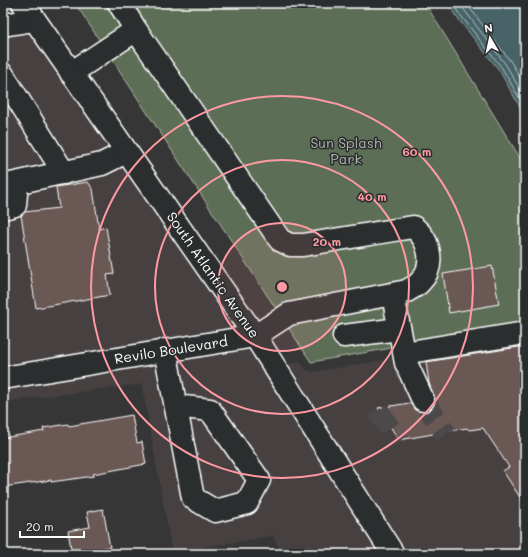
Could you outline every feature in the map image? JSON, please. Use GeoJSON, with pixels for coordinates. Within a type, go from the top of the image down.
{"type":"FeatureCollection","features":[{"type":"Feature","properties":{"kind":"main road"},"geometry":{"type":"LineString","coordinates":[[71,73],[136,30],[119,3]]}},
{"type":"Feature","properties":{"kind":"main road"},"geometry":{"type":"LineString","coordinates":[[3,25],[28,11]]}},
{"type":"Feature","properties":{"kind":"main road","name":"South Atlantic Avenue"},"geometry":{"type":"LineString","coordinates":[[28,11],[255,336],[393,554]]}},
{"type":"Feature","properties":{"kind":"main road","name":"Revilo Boulevard"},"geometry":{"type":"LineString","coordinates":[[3,378],[255,336],[289,314],[407,292],[420,282],[428,270],[430,255],[421,233],[413,227],[303,245],[290,245],[280,240],[136,30]]}},
{"type":"Feature","properties":{"kind":"main road"},"geometry":{"type":"LineString","coordinates":[[3,75],[64,173]]}},
{"type":"Feature","properties":{"kind":"main road"},"geometry":{"type":"LineString","coordinates":[[3,208],[16,205],[10,183],[102,164],[126,152]]}},
{"type":"Feature","properties":{"kind":"main road"},"geometry":{"type":"LineString","coordinates":[[394,295],[406,363],[422,400]]}},
{"type":"Feature","properties":{"kind":"main road"},"geometry":{"type":"LineString","coordinates":[[344,336],[400,329]]}},
{"type":"Feature","properties":{"kind":"main road"},"geometry":{"type":"LineString","coordinates":[[404,353],[525,333]]}},
{"type":"Feature","properties":{"kind":"main road"},"geometry":{"type":"LineString","coordinates":[[165,350],[193,498],[215,511],[247,503],[260,480],[210,410],[176,406]]}},
{"type":"Feature","properties":{"kind":"shaded area"},"geometry":{"type":"Polygon","coordinates":[[[3,3],[10,3],[15,10],[3,12],[3,3]]]}},
{"type":"Feature","properties":{"kind":"shaded area"},"geometry":{"type":"Polygon","coordinates":[[[30,33],[235,327],[3,365],[3,37],[30,33]]]}},
{"type":"Feature","properties":{"kind":"shaded area"},"geometry":{"type":"Polygon","coordinates":[[[525,336],[525,554],[405,554],[285,364],[300,362],[306,370],[313,372],[525,336]]]}},
{"type":"Feature","properties":{"kind":"shaded area"},"geometry":{"type":"Polygon","coordinates":[[[250,349],[379,554],[282,554],[273,536],[172,552],[142,384],[3,402],[3,390],[250,349]]]}},
{"type":"Feature","properties":{"kind":"green space","name":"Sun Splash Park"},"geometry":{"type":"Polygon","coordinates":[[[75,3],[425,3],[525,166],[525,325],[311,362],[75,3]]]}},
{"type":"Feature","properties":{"kind":"water"},"geometry":{"type":"Polygon","coordinates":[[[448,3],[525,3],[525,116],[499,70],[455,15],[448,3]]]}},
{"type":"Feature","properties":{"kind":"building"},"geometry":{"type":"Polygon","coordinates":[[[88,182],[93,189],[99,229],[106,227],[114,274],[107,275],[110,295],[36,308],[21,215],[25,212],[59,208],[56,187],[88,182]]]}},
{"type":"Feature","properties":{"kind":"building"},"geometry":{"type":"Polygon","coordinates":[[[492,266],[499,304],[449,313],[443,274],[492,266]]]}},
{"type":"Feature","properties":{"kind":"building"},"geometry":{"type":"Polygon","coordinates":[[[525,346],[525,505],[503,471],[509,467],[483,428],[469,430],[467,428],[399,440],[378,408],[410,403],[415,410],[421,412],[428,411],[433,408],[435,401],[429,383],[426,362],[525,346]]]}},
{"type":"Feature","properties":{"kind":"building"},"geometry":{"type":"Polygon","coordinates":[[[132,415],[137,443],[142,442],[146,464],[93,474],[94,476],[3,487],[3,438],[44,431],[43,428],[68,424],[69,426],[132,415]]]}},
{"type":"Feature","properties":{"kind":"building"},"geometry":{"type":"Polygon","coordinates":[[[103,509],[110,547],[72,554],[68,531],[90,527],[87,512],[103,509]]]}},
{"type":"Feature","properties":{"kind":"tunnel"},"geometry":{"type":"LineString","coordinates":[[423,400],[446,434]]}},
{"type":"Feature","properties":{"kind":"tunnel"},"geometry":{"type":"LineString","coordinates":[[378,410],[398,442]]}}]}
